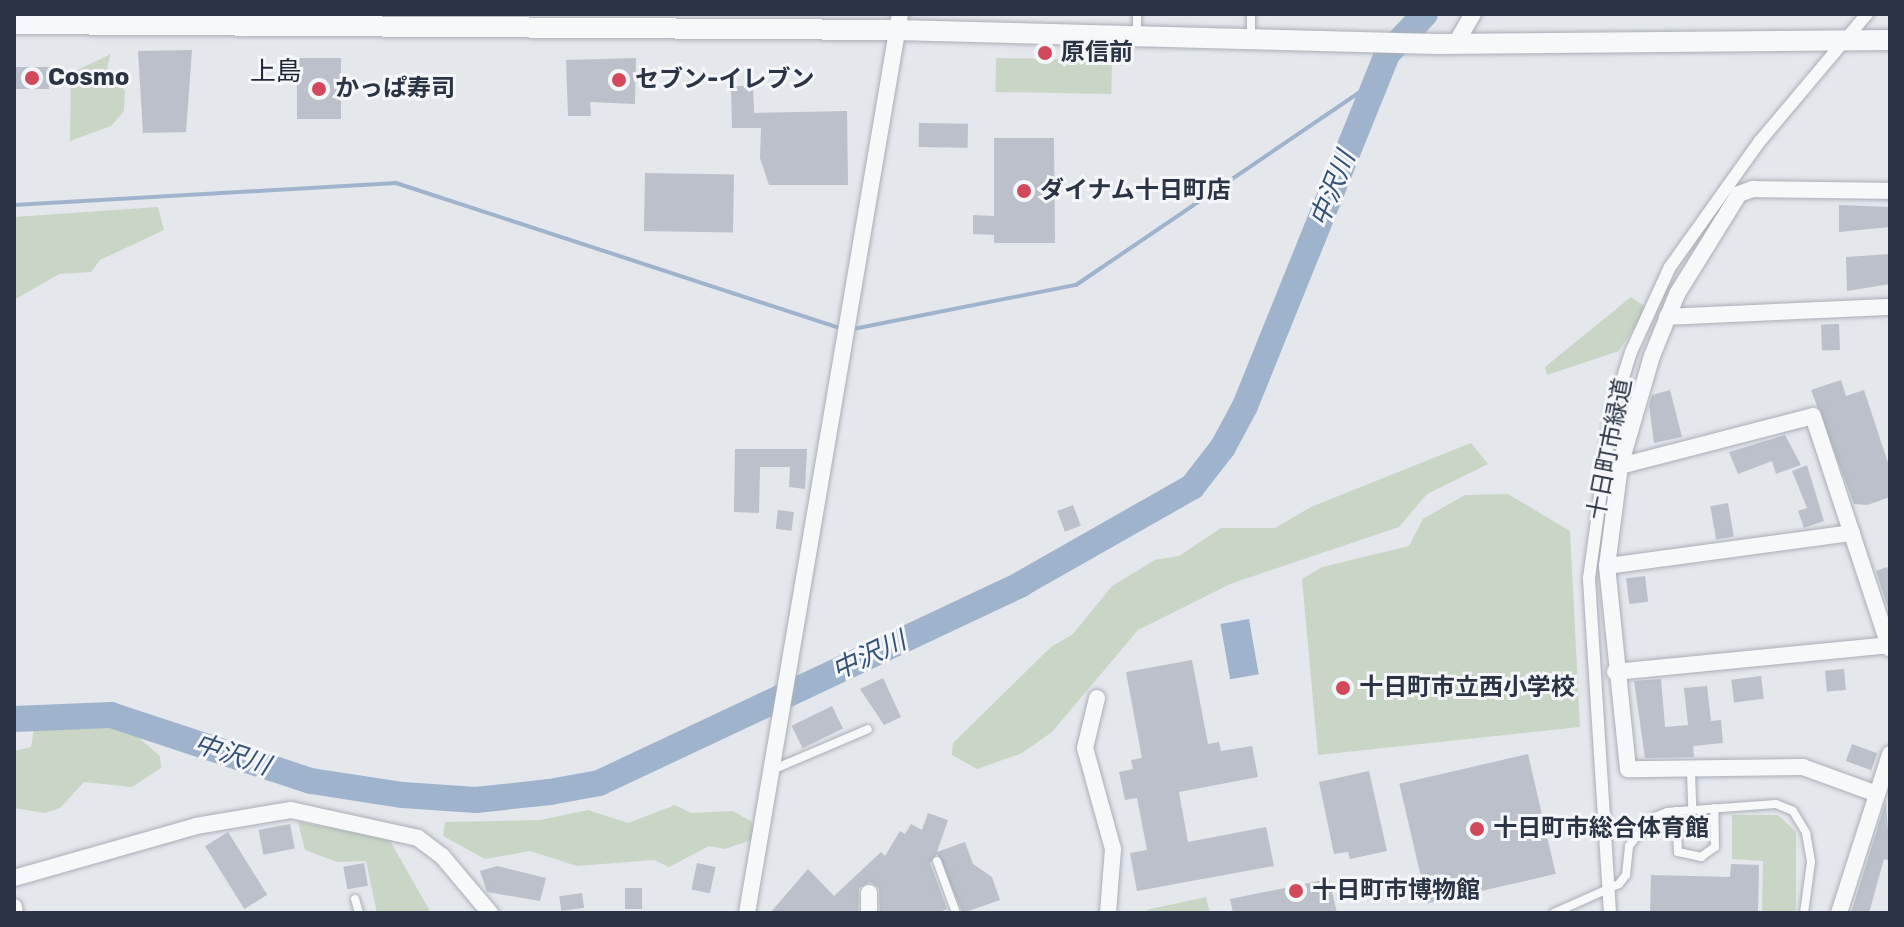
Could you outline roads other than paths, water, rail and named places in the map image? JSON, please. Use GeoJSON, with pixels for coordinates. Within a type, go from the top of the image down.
{"type":"FeatureCollection","features":[{"type":"Feature","properties":{"kind":"street"},"geometry":{"type":"LineString","coordinates":[[1447,43],[1473,14]]}},
{"type":"Feature","properties":{"kind":"street","name":"十日町市緑道"},"geometry":{"type":"LineString","coordinates":[[1610,913],[1611,888],[1589,578],[1612,412],[1631,352],[1670,267],[1760,141],[1867,14]]}},
{"type":"Feature","properties":{"kind":"street"},"geometry":{"type":"LineString","coordinates":[[747,913],[898,22]]}},
{"type":"Feature","properties":{"kind":"street"},"geometry":{"type":"LineString","coordinates":[[14,24],[898,22],[1137,37],[1378,43],[1890,40]]}},
{"type":"Feature","properties":{"kind":"street"},"geometry":{"type":"LineString","coordinates":[[1877,794],[1803,767],[1691,772],[1628,769],[1615,672],[1607,566],[1620,466],[1667,317],[1739,194],[1753,189],[1890,191]]}},
{"type":"Feature","properties":{"kind":"street"},"geometry":{"type":"LineString","coordinates":[[1667,317],[1890,307]]}},
{"type":"Feature","properties":{"kind":"street"},"geometry":{"type":"LineString","coordinates":[[1615,672],[1889,647],[1813,416],[1620,466]]}},
{"type":"Feature","properties":{"kind":"street"},"geometry":{"type":"LineString","coordinates":[[1607,566],[1852,533]]}},
{"type":"Feature","properties":{"kind":"street"},"geometry":{"type":"LineString","coordinates":[[1097,698],[1085,748],[1113,849],[1108,913]]}},
{"type":"Feature","properties":{"kind":"street"},"geometry":{"type":"LineString","coordinates":[[1839,913],[1890,754]]}},
{"type":"Feature","properties":{"kind":"street"},"geometry":{"type":"LineString","coordinates":[[14,878],[196,826],[291,810],[418,838],[442,856],[490,913]]}},
{"type":"Feature","properties":{"kind":"street"},"geometry":{"type":"LineString","coordinates":[[869,893],[869,913]]}},
{"type":"Feature","properties":{"kind":"street"},"geometry":{"type":"LineString","coordinates":[[14,907],[15,913]]}},
{"type":"Feature","properties":{"kind":"lane"},"geometry":{"type":"LineString","coordinates":[[1137,14],[1137,37]]}},
{"type":"Feature","properties":{"kind":"lane"},"geometry":{"type":"LineString","coordinates":[[1251,14],[1252,40]]}},
{"type":"Feature","properties":{"kind":"lane"},"geometry":{"type":"LineString","coordinates":[[772,770],[868,729]]}},
{"type":"Feature","properties":{"kind":"lane"},"geometry":{"type":"LineString","coordinates":[[1691,772],[1692,810]]}},
{"type":"Feature","properties":{"kind":"lane"},"geometry":{"type":"LineString","coordinates":[[1554,913],[1611,888],[1626,875],[1637,831],[1676,811],[1776,804],[1793,811],[1806,833],[1811,862],[1804,913]]}},
{"type":"Feature","properties":{"kind":"lane"},"geometry":{"type":"LineString","coordinates":[[1676,811],[1678,852],[1701,857],[1715,847],[1714,808]]}},
{"type":"Feature","properties":{"kind":"lane"},"geometry":{"type":"LineString","coordinates":[[937,861],[956,913]]}},
{"type":"Feature","properties":{"kind":"lane"},"geometry":{"type":"LineString","coordinates":[[355,899],[359,913]]}},
{"type":"Feature","properties":{"kind":"water"},"geometry":{"type":"Polygon","coordinates":[[[1249,619],[1259,674],[1230,679],[1220,624],[1249,619]]]}},
{"type":"Feature","properties":{"kind":"waterway","name":"中沢川"},"geometry":{"type":"LineString","coordinates":[[14,719],[111,715],[311,781],[403,795],[476,800],[550,792],[599,783],[1021,584],[1192,487],[1223,447],[1245,406],[1387,54],[1425,14]]}},
{"type":"Feature","properties":{"kind":"waterway"},"geometry":{"type":"LineString","coordinates":[[853,329],[1076,285],[1382,77]]}},
{"type":"Feature","properties":{"kind":"waterway"},"geometry":{"type":"LineString","coordinates":[[14,205],[396,183],[840,328]]}},
{"type":"Feature","properties":{"kind":"place","name":"原信前"},"geometry":{"type":"Point","coordinates":[1045,53]}},
{"type":"Feature","properties":{"kind":"place","name":"Cosmo"},"geometry":{"type":"Point","coordinates":[32,78]}},
{"type":"Feature","properties":{"kind":"place","name":"セブン-イレブン"},"geometry":{"type":"Point","coordinates":[619,80]}},
{"type":"Feature","properties":{"kind":"place","name":"かっぱ寿司"},"geometry":{"type":"Point","coordinates":[319,89]}},
{"type":"Feature","properties":{"kind":"place","name":"ダイナム十日町店"},"geometry":{"type":"Point","coordinates":[1024,191]}},
{"type":"Feature","properties":{"kind":"place","name":"十日町市立西小学校"},"geometry":{"type":"Point","coordinates":[1343,688]}},
{"type":"Feature","properties":{"kind":"place","name":"十日町市総合体育館"},"geometry":{"type":"Point","coordinates":[1477,829]}},
{"type":"Feature","properties":{"kind":"place","name":"十日町市博物館"},"geometry":{"type":"Point","coordinates":[1296,891]}},
{"type":"Feature","properties":{"kind":"district","name":"上島"},"geometry":{"type":"Point","coordinates":[276,72]}}]}
